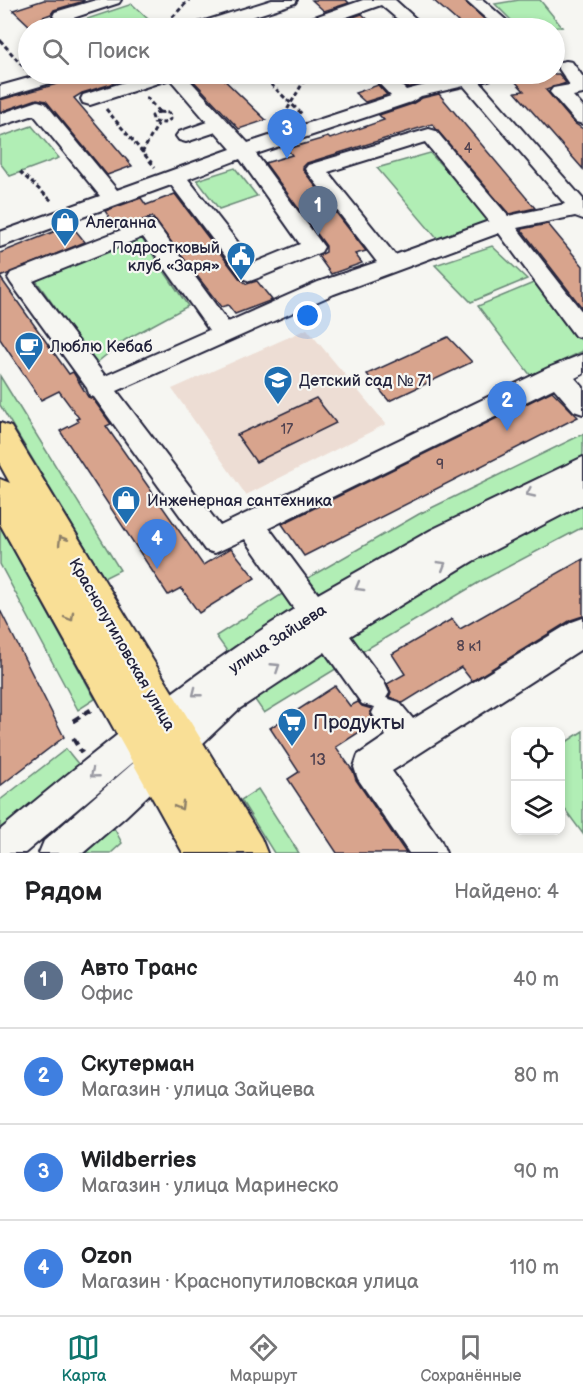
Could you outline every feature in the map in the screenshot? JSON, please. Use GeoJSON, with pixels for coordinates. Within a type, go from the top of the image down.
{"type":"FeatureCollection","features":[{"type":"Feature","properties":{"kind":"main road","name":"Краснопутиловская улица"},"geometry":{"type":"LineString","coordinates":[[0,436],[160,740],[207,853]]}},
{"type":"Feature","properties":{"kind":"main road","name":"Краснопутиловская улица"},"geometry":{"type":"LineString","coordinates":[[0,493],[160,740],[246,853]]}},
{"type":"Feature","properties":{"kind":"street"},"geometry":{"type":"LineString","coordinates":[[63,18],[61,16],[113,0]]}},
{"type":"Feature","properties":{"kind":"street"},"geometry":{"type":"LineString","coordinates":[[232,18],[289,0]]}},
{"type":"Feature","properties":{"kind":"street"},"geometry":{"type":"LineString","coordinates":[[340,18],[362,4],[378,0]]}},
{"type":"Feature","properties":{"kind":"street"},"geometry":{"type":"LineString","coordinates":[[385,0],[406,18]]}},
{"type":"Feature","properties":{"kind":"street"},"geometry":{"type":"LineString","coordinates":[[473,0],[495,18]]}},
{"type":"Feature","properties":{"kind":"street"},"geometry":{"type":"LineString","coordinates":[[311,7],[323,18]]}},
{"type":"Feature","properties":{"kind":"street"},"geometry":{"type":"LineString","coordinates":[[568,66],[582,88],[559,92],[583,118]]}},
{"type":"Feature","properties":{"kind":"street"},"geometry":{"type":"LineString","coordinates":[[0,92],[27,84]]}},
{"type":"Feature","properties":{"kind":"street"},"geometry":{"type":"LineString","coordinates":[[93,98],[126,84]]}},
{"type":"Feature","properties":{"kind":"street"},"geometry":{"type":"LineString","coordinates":[[175,176],[250,273],[313,247],[244,151],[184,84]]}},
{"type":"Feature","properties":{"kind":"street"},"geometry":{"type":"LineString","coordinates":[[390,84],[404,98]]}},
{"type":"Feature","properties":{"kind":"street"},"geometry":{"type":"LineString","coordinates":[[2,236],[440,84]]}},
{"type":"Feature","properties":{"kind":"street"},"geometry":{"type":"LineString","coordinates":[[473,84],[582,209]]}},
{"type":"Feature","properties":{"kind":"street"},"geometry":{"type":"LineString","coordinates":[[0,120],[38,107],[112,198]]}},
{"type":"Feature","properties":{"kind":"street"},"geometry":{"type":"LineString","coordinates":[[186,136],[219,124]]}},
{"type":"Feature","properties":{"kind":"street"},"geometry":{"type":"LineString","coordinates":[[325,125],[370,152]]}},
{"type":"Feature","properties":{"kind":"street"},"geometry":{"type":"LineString","coordinates":[[392,266],[315,169],[429,135],[503,224],[583,330]]}},
{"type":"Feature","properties":{"kind":"street"},"geometry":{"type":"LineString","coordinates":[[99,389],[326,288],[503,224],[582,209]]}},
{"type":"Feature","properties":{"kind":"street"},"geometry":{"type":"LineString","coordinates":[[75,212],[106,242]]}},
{"type":"Feature","properties":{"kind":"street"},"geometry":{"type":"LineString","coordinates":[[223,332],[147,227],[19,278],[99,389],[215,541],[556,374],[583,363]]}},
{"type":"Feature","properties":{"kind":"street"},"geometry":{"type":"LineString","coordinates":[[299,253],[326,288]]}},
{"type":"Feature","properties":{"kind":"street"},"geometry":{"type":"LineString","coordinates":[[262,268],[290,303]]}},
{"type":"Feature","properties":{"kind":"street"},"geometry":{"type":"LineString","coordinates":[[556,374],[583,404]]}},
{"type":"Feature","properties":{"kind":"street","name":"улица Зайцева"},"geometry":{"type":"LineString","coordinates":[[0,852],[160,740],[228,698],[321,623],[447,535],[583,468]]}},
{"type":"Feature","properties":{"kind":"street","name":"улица Зайцева"},"geometry":{"type":"LineString","coordinates":[[321,623],[583,491]]}},
{"type":"Feature","properties":{"kind":"street"},"geometry":{"type":"LineString","coordinates":[[249,524],[409,740]]}},
{"type":"Feature","properties":{"kind":"street"},"geometry":{"type":"LineString","coordinates":[[429,853],[370,767],[409,740],[583,632]]}},
{"type":"Feature","properties":{"kind":"street","name":"улица Зайцева"},"geometry":{"type":"LineString","coordinates":[[56,853],[160,740]]}},
{"type":"Feature","properties":{"kind":"path"},"geometry":{"type":"LineString","coordinates":[[172,18],[189,0]]}},
{"type":"Feature","properties":{"kind":"path"},"geometry":{"type":"LineString","coordinates":[[0,40],[18,61]]}},
{"type":"Feature","properties":{"kind":"path"},"geometry":{"type":"LineString","coordinates":[[270,84],[291,104],[325,125]]}},
{"type":"Feature","properties":{"kind":"path"},"geometry":{"type":"LineString","coordinates":[[265,144],[263,138],[266,127],[281,122],[302,84]]}},
{"type":"Feature","properties":{"kind":"path"},"geometry":{"type":"LineString","coordinates":[[93,98],[142,153],[158,123]]}},
{"type":"Feature","properties":{"kind":"path"},"geometry":{"type":"LineString","coordinates":[[165,112],[172,116],[169,122],[158,123],[151,119],[154,113],[165,112]]}},
{"type":"Feature","properties":{"kind":"path"},"geometry":{"type":"LineString","coordinates":[[20,172],[75,212]]}},
{"type":"Feature","properties":{"kind":"path"},"geometry":{"type":"LineString","coordinates":[[73,721],[92,709]]}},
{"type":"Feature","properties":{"kind":"shaded area","name":"Детский сад № 71"},"geometry":{"type":"Polygon","coordinates":[[[307,329],[386,424],[246,495],[172,389],[307,329]]]}},
{"type":"Feature","properties":{"kind":"green space"},"geometry":{"type":"Polygon","coordinates":[[[519,0],[540,0],[555,18],[509,18],[495,4],[519,0]]]}},
{"type":"Feature","properties":{"kind":"green space"},"geometry":{"type":"Polygon","coordinates":[[[132,4],[147,18],[90,18],[132,4]]]}},
{"type":"Feature","properties":{"kind":"green space"},"geometry":{"type":"Polygon","coordinates":[[[32,126],[59,158],[10,176],[0,163],[0,137],[32,126]]]}},
{"type":"Feature","properties":{"kind":"green space"},"geometry":{"type":"Polygon","coordinates":[[[430,153],[494,223],[439,241],[377,168],[430,153]]]}},
{"type":"Feature","properties":{"kind":"green space"},"geometry":{"type":"Polygon","coordinates":[[[235,168],[257,196],[219,209],[197,180],[235,168]]]}},
{"type":"Feature","properties":{"kind":"green space"},"geometry":{"type":"Polygon","coordinates":[[[140,236],[188,306],[125,340],[95,364],[35,279],[140,236]]]}},
{"type":"Feature","properties":{"kind":"green space"},"geometry":{"type":"Polygon","coordinates":[[[492,246],[527,279],[471,302],[435,265],[492,246]]]}},
{"type":"Feature","properties":{"kind":"green space"},"geometry":{"type":"Polygon","coordinates":[[[536,282],[583,342],[583,351],[531,376],[478,306],[536,282]]]}},
{"type":"Feature","properties":{"kind":"green space"},"geometry":{"type":"Polygon","coordinates":[[[0,376],[120,570],[104,578],[0,405],[0,376]]]}},
{"type":"Feature","properties":{"kind":"green space"},"geometry":{"type":"Polygon","coordinates":[[[583,434],[583,457],[450,522],[320,594],[308,578],[419,514],[583,434]]]}},
{"type":"Feature","properties":{"kind":"green space"},"geometry":{"type":"Polygon","coordinates":[[[583,504],[583,527],[483,580],[355,656],[341,639],[471,562],[583,504]]]}},
{"type":"Feature","properties":{"kind":"green space"},"geometry":{"type":"Polygon","coordinates":[[[0,526],[95,699],[78,710],[0,564],[0,526]]]}},
{"type":"Feature","properties":{"kind":"green space"},"geometry":{"type":"Polygon","coordinates":[[[287,591],[299,607],[229,654],[216,636],[287,591]]]}},
{"type":"Feature","properties":{"kind":"green space"},"geometry":{"type":"Polygon","coordinates":[[[326,649],[339,667],[264,713],[253,697],[326,649]]]}},
{"type":"Feature","properties":{"kind":"green space"},"geometry":{"type":"Polygon","coordinates":[[[583,731],[583,834],[565,809],[565,743],[583,731]]]}},
{"type":"Feature","properties":{"kind":"green space"},"geometry":{"type":"Polygon","coordinates":[[[66,749],[79,765],[0,829],[0,800],[66,749]]]}},
{"type":"Feature","properties":{"kind":"green space"},"geometry":{"type":"Polygon","coordinates":[[[258,789],[299,853],[274,853],[241,800],[258,789]]]}},
{"type":"Feature","properties":{"kind":"green space"},"geometry":{"type":"Polygon","coordinates":[[[114,828],[122,843],[111,853],[85,853],[114,828]]]}},
{"type":"Feature","properties":{"kind":"building"},"geometry":{"type":"Polygon","coordinates":[[[44,0],[84,0],[54,10],[44,18],[21,18],[13,10],[44,0]]]}},
{"type":"Feature","properties":{"kind":"building"},"geometry":{"type":"Polygon","coordinates":[[[312,0],[346,0],[349,3],[324,11],[312,0]]]}},
{"type":"Feature","properties":{"kind":"building"},"geometry":{"type":"Polygon","coordinates":[[[433,0],[463,0],[483,18],[454,18],[433,0]]]}},
{"type":"Feature","properties":{"kind":"building"},"geometry":{"type":"Polygon","coordinates":[[[362,14],[366,18],[350,18],[362,14]]]}},
{"type":"Feature","properties":{"kind":"building"},"geometry":{"type":"Polygon","coordinates":[[[57,84],[112,84],[82,93],[74,98],[132,166],[107,175],[46,101],[37,99],[0,112],[0,100],[57,84]]]}},
{"type":"Feature","properties":{"kind":"building"},"geometry":{"type":"Polygon","coordinates":[[[196,84],[228,84],[266,120],[239,129],[196,84]]]}},
{"type":"Feature","properties":{"kind":"building"},"geometry":{"type":"Polygon","coordinates":[[[403,84],[422,84],[407,88],[403,84]]]}},
{"type":"Feature","properties":{"kind":"building"},"geometry":{"type":"Polygon","coordinates":[[[518,84],[563,84],[546,90],[574,123],[583,129],[583,169],[515,92],[524,91],[518,84]]]}},
{"type":"Feature","properties":{"kind":"building"},"geometry":{"type":"Polygon","coordinates":[[[378,85],[387,95],[365,102],[355,93],[378,85]]]}},
{"type":"Feature","properties":{"kind":"building"},"geometry":{"type":"Polygon","coordinates":[[[439,94],[535,208],[509,214],[432,124],[307,163],[303,170],[366,251],[355,254],[362,263],[331,274],[318,256],[326,252],[326,246],[265,163],[292,155],[287,149],[328,137],[330,139],[384,120],[379,115],[412,104],[422,98],[439,94]]]}},
{"type":"Feature","properties":{"kind":"building"},"geometry":{"type":"Polygon","coordinates":[[[175,194],[240,279],[247,284],[257,281],[272,300],[235,314],[228,305],[221,307],[152,217],[117,229],[105,211],[141,198],[146,205],[175,194]]]}},
{"type":"Feature","properties":{"kind":"building"},"geometry":{"type":"Polygon","coordinates":[[[548,224],[583,266],[583,309],[521,229],[548,224]]]}},
{"type":"Feature","properties":{"kind":"building"},"geometry":{"type":"Polygon","coordinates":[[[71,225],[85,242],[0,277],[0,253],[71,225]]]}},
{"type":"Feature","properties":{"kind":"building"},"geometry":{"type":"Polygon","coordinates":[[[0,277],[69,374],[73,372],[88,397],[93,399],[111,424],[106,426],[203,565],[231,548],[255,578],[199,613],[181,588],[168,595],[60,431],[78,422],[76,419],[79,418],[59,391],[41,400],[0,339],[0,277]]]}},
{"type":"Feature","properties":{"kind":"building"},"geometry":{"type":"Polygon","coordinates":[[[448,337],[472,362],[389,401],[367,374],[448,337]]]}},
{"type":"Feature","properties":{"kind":"building"},"geometry":{"type":"Polygon","coordinates":[[[552,391],[578,417],[304,556],[282,524],[552,391]]]}},
{"type":"Feature","properties":{"kind":"building"},"geometry":{"type":"Polygon","coordinates":[[[316,398],[336,423],[256,462],[237,435],[316,398]]]}},
{"type":"Feature","properties":{"kind":"building"},"geometry":{"type":"Polygon","coordinates":[[[583,559],[583,616],[571,620],[472,681],[461,667],[403,703],[389,697],[391,692],[387,684],[405,674],[392,654],[452,619],[460,629],[583,559]]]}},
{"type":"Feature","properties":{"kind":"building"},"geometry":{"type":"Polygon","coordinates":[[[0,610],[64,737],[0,786],[0,610]]]}},
{"type":"Feature","properties":{"kind":"building"},"geometry":{"type":"Polygon","coordinates":[[[335,686],[350,706],[358,702],[372,709],[370,714],[375,722],[336,747],[406,853],[337,853],[288,779],[299,772],[270,728],[335,686]]]}},
{"type":"Feature","properties":{"kind":"place","name":"Wildberries"},"geometry":{"type":"Point","coordinates":[287,159]}},
{"type":"Feature","properties":{"kind":"place","name":"Авто Транс"},"geometry":{"type":"Point","coordinates":[318,236]}},
{"type":"Feature","properties":{"kind":"place","name":"Алеганна"},"geometry":{"type":"Point","coordinates":[65,248]}},
{"type":"Feature","properties":{"kind":"place","name":"Подростковый клуб «Заря»"},"geometry":{"type":"Point","coordinates":[241,282]}},
{"type":"Feature","properties":{"kind":"place","name":"Люблю Кебаб"},"geometry":{"type":"Point","coordinates":[29,372]}},
{"type":"Feature","properties":{"kind":"place","name":"Детский сад № 71"},"geometry":{"type":"Point","coordinates":[278,406]}},
{"type":"Feature","properties":{"kind":"place","name":"Скутерман"},"geometry":{"type":"Point","coordinates":[507,431]}},
{"type":"Feature","properties":{"kind":"place","name":"Инженерная сантехника"},"geometry":{"type":"Point","coordinates":[126,526]}},
{"type":"Feature","properties":{"kind":"place","name":"Ozon"},"geometry":{"type":"Point","coordinates":[157,569]}},
{"type":"Feature","properties":{"kind":"place","name":"Продукты"},"geometry":{"type":"Point","coordinates":[292,748]}}]}
